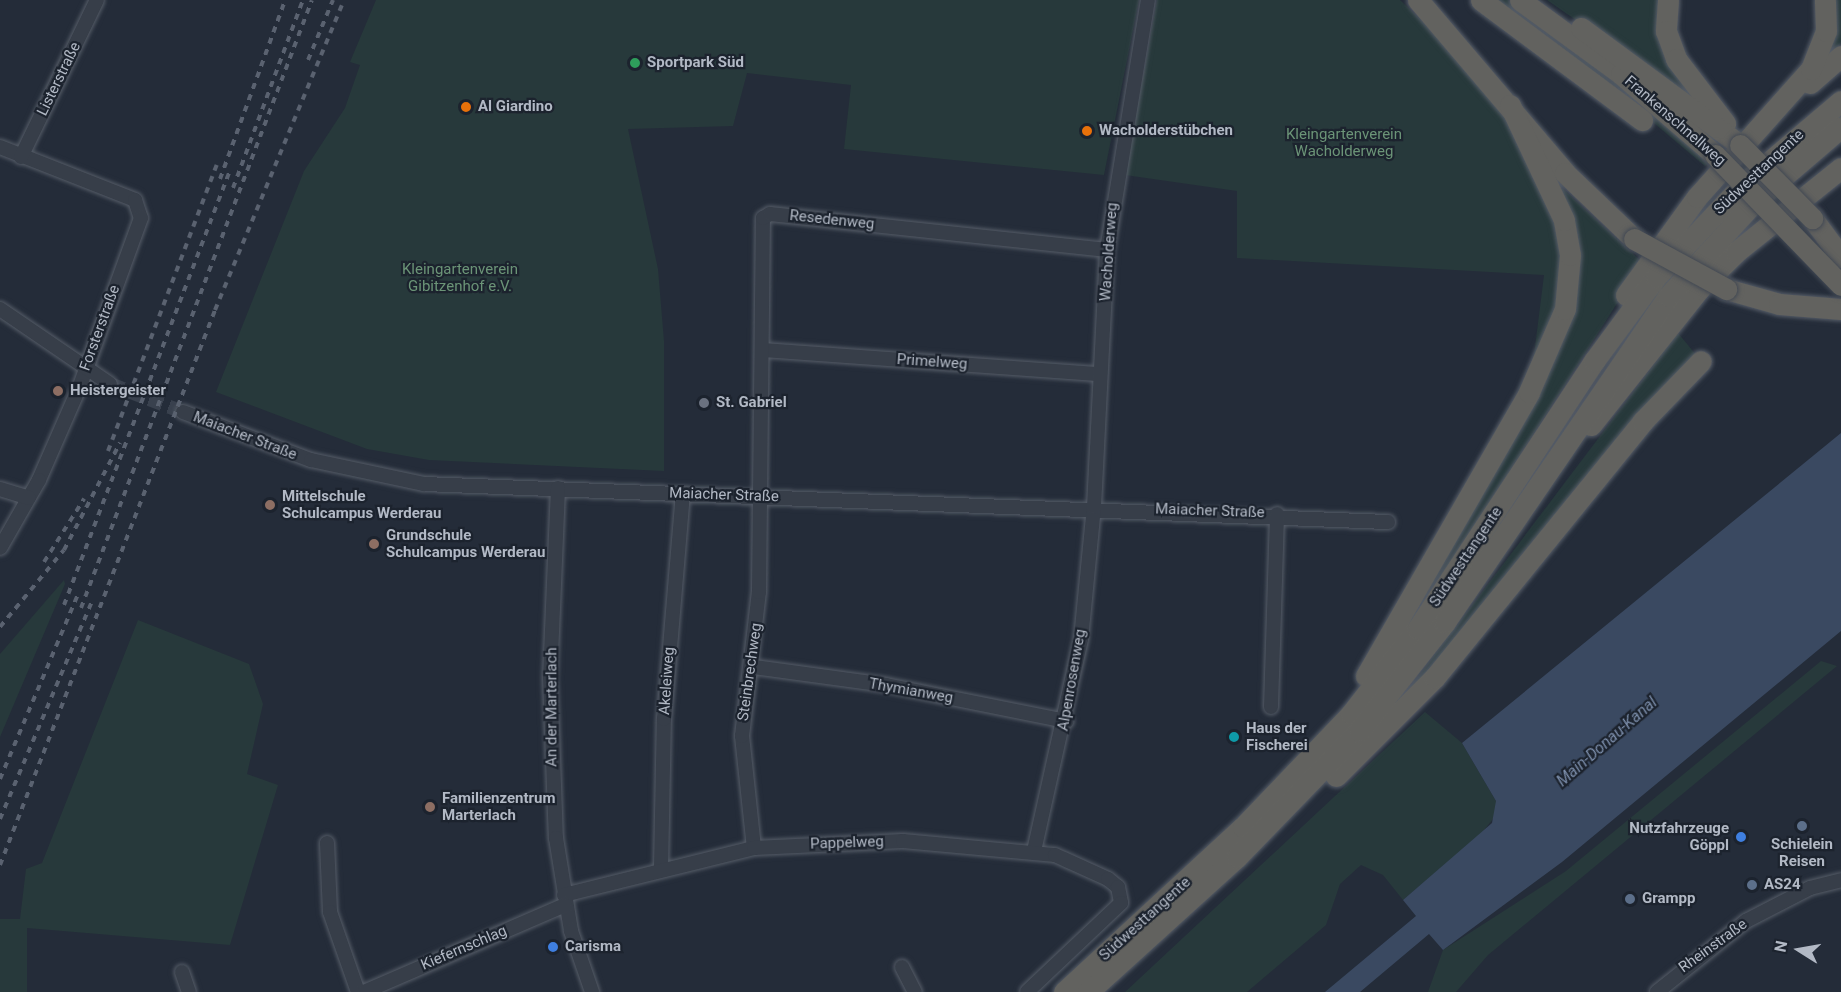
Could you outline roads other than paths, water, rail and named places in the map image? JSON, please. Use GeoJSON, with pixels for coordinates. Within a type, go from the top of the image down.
{"type":"FeatureCollection","features":[{"type":"Feature","properties":{"kind":"highway"},"geometry":{"type":"LineString","coordinates":[[1419,0],[1566,173],[1634,238],[1726,289],[1779,304],[1841,309]]}},
{"type":"Feature","properties":{"kind":"highway","name":"Frankenschnellweg"},"geometry":{"type":"LineString","coordinates":[[1482,0],[1642,120]]}},
{"type":"Feature","properties":{"kind":"highway","name":"Frankenschnellweg"},"geometry":{"type":"LineString","coordinates":[[1520,0],[1621,74],[1715,155],[1841,285]]}},
{"type":"Feature","properties":{"kind":"highway"},"geometry":{"type":"LineString","coordinates":[[1539,0],[1626,58],[1734,139],[1812,218],[1841,257]]}},
{"type":"Feature","properties":{"kind":"highway"},"geometry":{"type":"LineString","coordinates":[[1668,0],[1666,31],[1676,59],[1734,139]]}},
{"type":"Feature","properties":{"kind":"highway"},"geometry":{"type":"LineString","coordinates":[[1556,418],[1586,356],[1665,238],[1778,108],[1822,47],[1825,0]]}},
{"type":"Feature","properties":{"kind":"highway"},"geometry":{"type":"LineString","coordinates":[[1778,108],[1841,56]]}},
{"type":"Feature","properties":{"kind":"highway","name":"Südwesttangente"},"geometry":{"type":"LineString","coordinates":[[1064,992],[1306,764],[1418,628],[1556,418],[1681,248],[1776,153],[1841,101]]}},
{"type":"Feature","properties":{"kind":"highway"},"geometry":{"type":"LineString","coordinates":[[1306,764],[1441,552],[1559,329],[1569,291],[1569,237],[1552,186],[1510,105]]}},
{"type":"Feature","properties":{"kind":"highway","name":"Südwesttangente"},"geometry":{"type":"LineString","coordinates":[[1088,992],[1237,857],[1391,693],[1512,523],[1668,296],[1755,201],[1841,127]]}},
{"type":"Feature","properties":{"kind":"highway"},"geometry":{"type":"LineString","coordinates":[[1512,523],[1699,289],[1736,252],[1841,168]]}},
{"type":"Feature","properties":{"kind":"highway"},"geometry":{"type":"LineString","coordinates":[[1812,218],[1841,239]]}},
{"type":"Feature","properties":{"kind":"highway"},"geometry":{"type":"LineString","coordinates":[[1237,857],[1260,848],[1412,701],[1643,421],[1701,361]]}},
{"type":"Feature","properties":{"kind":"street","name":"Listerstraße"},"geometry":{"type":"LineString","coordinates":[[21,157],[97,0]]}},
{"type":"Feature","properties":{"kind":"street","name":"Wacholderweg"},"geometry":{"type":"LineString","coordinates":[[1094,507],[1107,249],[1148,0]]}},
{"type":"Feature","properties":{"kind":"street"},"geometry":{"type":"LineString","coordinates":[[0,147],[21,157]]}},
{"type":"Feature","properties":{"kind":"street","name":"Forsterstraße"},"geometry":{"type":"LineString","coordinates":[[0,548],[29,498],[85,368],[141,218],[137,202],[21,157]]}},
{"type":"Feature","properties":{"kind":"street","name":"Resedenweg"},"geometry":{"type":"LineString","coordinates":[[761,496],[763,350],[760,228],[770,214],[1107,249]]}},
{"type":"Feature","properties":{"kind":"street"},"geometry":{"type":"LineString","coordinates":[[0,309],[110,384]]}},
{"type":"Feature","properties":{"kind":"street","name":"Primelweg"},"geometry":{"type":"LineString","coordinates":[[763,350],[1100,374]]}},
{"type":"Feature","properties":{"kind":"street","name":"Maiacher Straße"},"geometry":{"type":"LineString","coordinates":[[183,412],[311,460],[376,476],[424,484],[1277,514],[1388,522]]}},
{"type":"Feature","properties":{"kind":"street","name":"An der Marterlach"},"geometry":{"type":"LineString","coordinates":[[558,488],[550,677],[564,900],[592,992]]}},
{"type":"Feature","properties":{"kind":"street"},"geometry":{"type":"LineString","coordinates":[[0,489],[29,498]]}},
{"type":"Feature","properties":{"kind":"street","name":"Akeleiweg"},"geometry":{"type":"LineString","coordinates":[[661,869],[664,719],[683,494]]}},
{"type":"Feature","properties":{"kind":"street","name":"Steinbrechweg"},"geometry":{"type":"LineString","coordinates":[[754,848],[742,736],[754,667],[761,496]]}},
{"type":"Feature","properties":{"kind":"street","name":"Alpenrosenweg"},"geometry":{"type":"LineString","coordinates":[[1034,851],[1066,721],[1094,507]]}},
{"type":"Feature","properties":{"kind":"street","name":"Maiacher Straße"},"geometry":{"type":"LineString","coordinates":[[1271,707],[1277,514]]}},
{"type":"Feature","properties":{"kind":"street","name":"Thymianweg"},"geometry":{"type":"LineString","coordinates":[[754,667],[886,685],[1066,721]]}},
{"type":"Feature","properties":{"kind":"street","name":"Pappelweg"},"geometry":{"type":"LineString","coordinates":[[564,900],[661,869],[754,848],[903,841],[1034,851],[1084,865],[1118,887],[1121,897],[1116,911],[1027,992]]}},
{"type":"Feature","properties":{"kind":"street"},"geometry":{"type":"LineString","coordinates":[[327,843],[330,912],[358,992]]}},
{"type":"Feature","properties":{"kind":"street","name":"Rheinstraße"},"geometry":{"type":"LineString","coordinates":[[1657,992],[1746,921],[1810,888],[1841,880]]}},
{"type":"Feature","properties":{"kind":"street","name":"Kiefernschlag"},"geometry":{"type":"LineString","coordinates":[[364,992],[564,900]]}},
{"type":"Feature","properties":{"kind":"street"},"geometry":{"type":"LineString","coordinates":[[902,967],[915,992]]}},
{"type":"Feature","properties":{"kind":"street"},"geometry":{"type":"LineString","coordinates":[[182,972],[189,992]]}},
{"type":"Feature","properties":{"kind":"water","name":"Main-Donau-Kanal"},"geometry":{"type":"Polygon","coordinates":[[[1841,433],[1841,631],[1562,862],[1443,950],[1429,934],[1360,992],[1325,992],[1416,916],[1403,900],[1492,823],[1496,801],[1462,743],[1841,433]]]}},
{"type":"Feature","properties":{"kind":"tunnel"},"geometry":{"type":"LineString","coordinates":[[110,384],[183,412]]}},
{"type":"Feature","properties":{"kind":"railway"},"geometry":{"type":"LineString","coordinates":[[220,179],[285,0]]}},
{"type":"Feature","properties":{"kind":"railway"},"geometry":{"type":"LineString","coordinates":[[233,188],[303,0]]}},
{"type":"Feature","properties":{"kind":"railway"},"geometry":{"type":"LineString","coordinates":[[81,608],[312,0]]}},
{"type":"Feature","properties":{"kind":"railway"},"geometry":{"type":"LineString","coordinates":[[308,60],[333,0]]}},
{"type":"Feature","properties":{"kind":"railway"},"geometry":{"type":"LineString","coordinates":[[0,865],[215,310],[344,0]]}},
{"type":"Feature","properties":{"kind":"railway"},"geometry":{"type":"LineString","coordinates":[[108,451],[217,164]]}},
{"type":"Feature","properties":{"kind":"railway"},"geometry":{"type":"LineString","coordinates":[[64,605],[230,171]]}},
{"type":"Feature","properties":{"kind":"railway"},"geometry":{"type":"LineString","coordinates":[[0,627],[64,550],[120,443]]}},
{"type":"Feature","properties":{"kind":"railway"},"geometry":{"type":"LineString","coordinates":[[44,562],[84,499]]}},
{"type":"Feature","properties":{"kind":"railway"},"geometry":{"type":"LineString","coordinates":[[0,779],[78,594]]}},
{"type":"Feature","properties":{"kind":"railway"},"geometry":{"type":"LineString","coordinates":[[0,819],[92,601]]}},
{"type":"Feature","properties":{"kind":"place","name":"Sportpark Süd"},"geometry":{"type":"Point","coordinates":[635,63]}},
{"type":"Feature","properties":{"kind":"place","name":"Al Giardino"},"geometry":{"type":"Point","coordinates":[466,107]}},
{"type":"Feature","properties":{"kind":"place","name":"Wacholderstübchen"},"geometry":{"type":"Point","coordinates":[1087,131]}},
{"type":"Feature","properties":{"kind":"place","name":"Heistergeister"},"geometry":{"type":"Point","coordinates":[58,391]}},
{"type":"Feature","properties":{"kind":"place","name":"St. Gabriel"},"geometry":{"type":"Point","coordinates":[704,403]}},
{"type":"Feature","properties":{"kind":"place","name":"Mittelschule Schulcampus Werderau"},"geometry":{"type":"Point","coordinates":[270,505]}},
{"type":"Feature","properties":{"kind":"place","name":"Grundschule Schulcampus Werderau"},"geometry":{"type":"Point","coordinates":[374,544]}},
{"type":"Feature","properties":{"kind":"place","name":"Haus der Fischerei"},"geometry":{"type":"Point","coordinates":[1234,737]}},
{"type":"Feature","properties":{"kind":"place","name":"Familienzentrum Marterlach"},"geometry":{"type":"Point","coordinates":[430,807]}},
{"type":"Feature","properties":{"kind":"place","name":"Schielein Reisen"},"geometry":{"type":"Point","coordinates":[1802,826]}},
{"type":"Feature","properties":{"kind":"place","name":"Nutzfahrzeuge Göppl"},"geometry":{"type":"Point","coordinates":[1741,837]}},
{"type":"Feature","properties":{"kind":"place","name":"AS24"},"geometry":{"type":"Point","coordinates":[1752,885]}},
{"type":"Feature","properties":{"kind":"place","name":"Grampp"},"geometry":{"type":"Point","coordinates":[1630,899]}},
{"type":"Feature","properties":{"kind":"place","name":"Carisma"},"geometry":{"type":"Point","coordinates":[553,947]}},
{"type":"Feature","properties":{"kind":"park label","name":"Kleingartenverein Wacholderweg"},"geometry":{"type":"Point","coordinates":[1344,142]}},
{"type":"Feature","properties":{"kind":"park label","name":"Kleingartenverein Gibitzenhof e.V."},"geometry":{"type":"Point","coordinates":[460,278]}}]}
